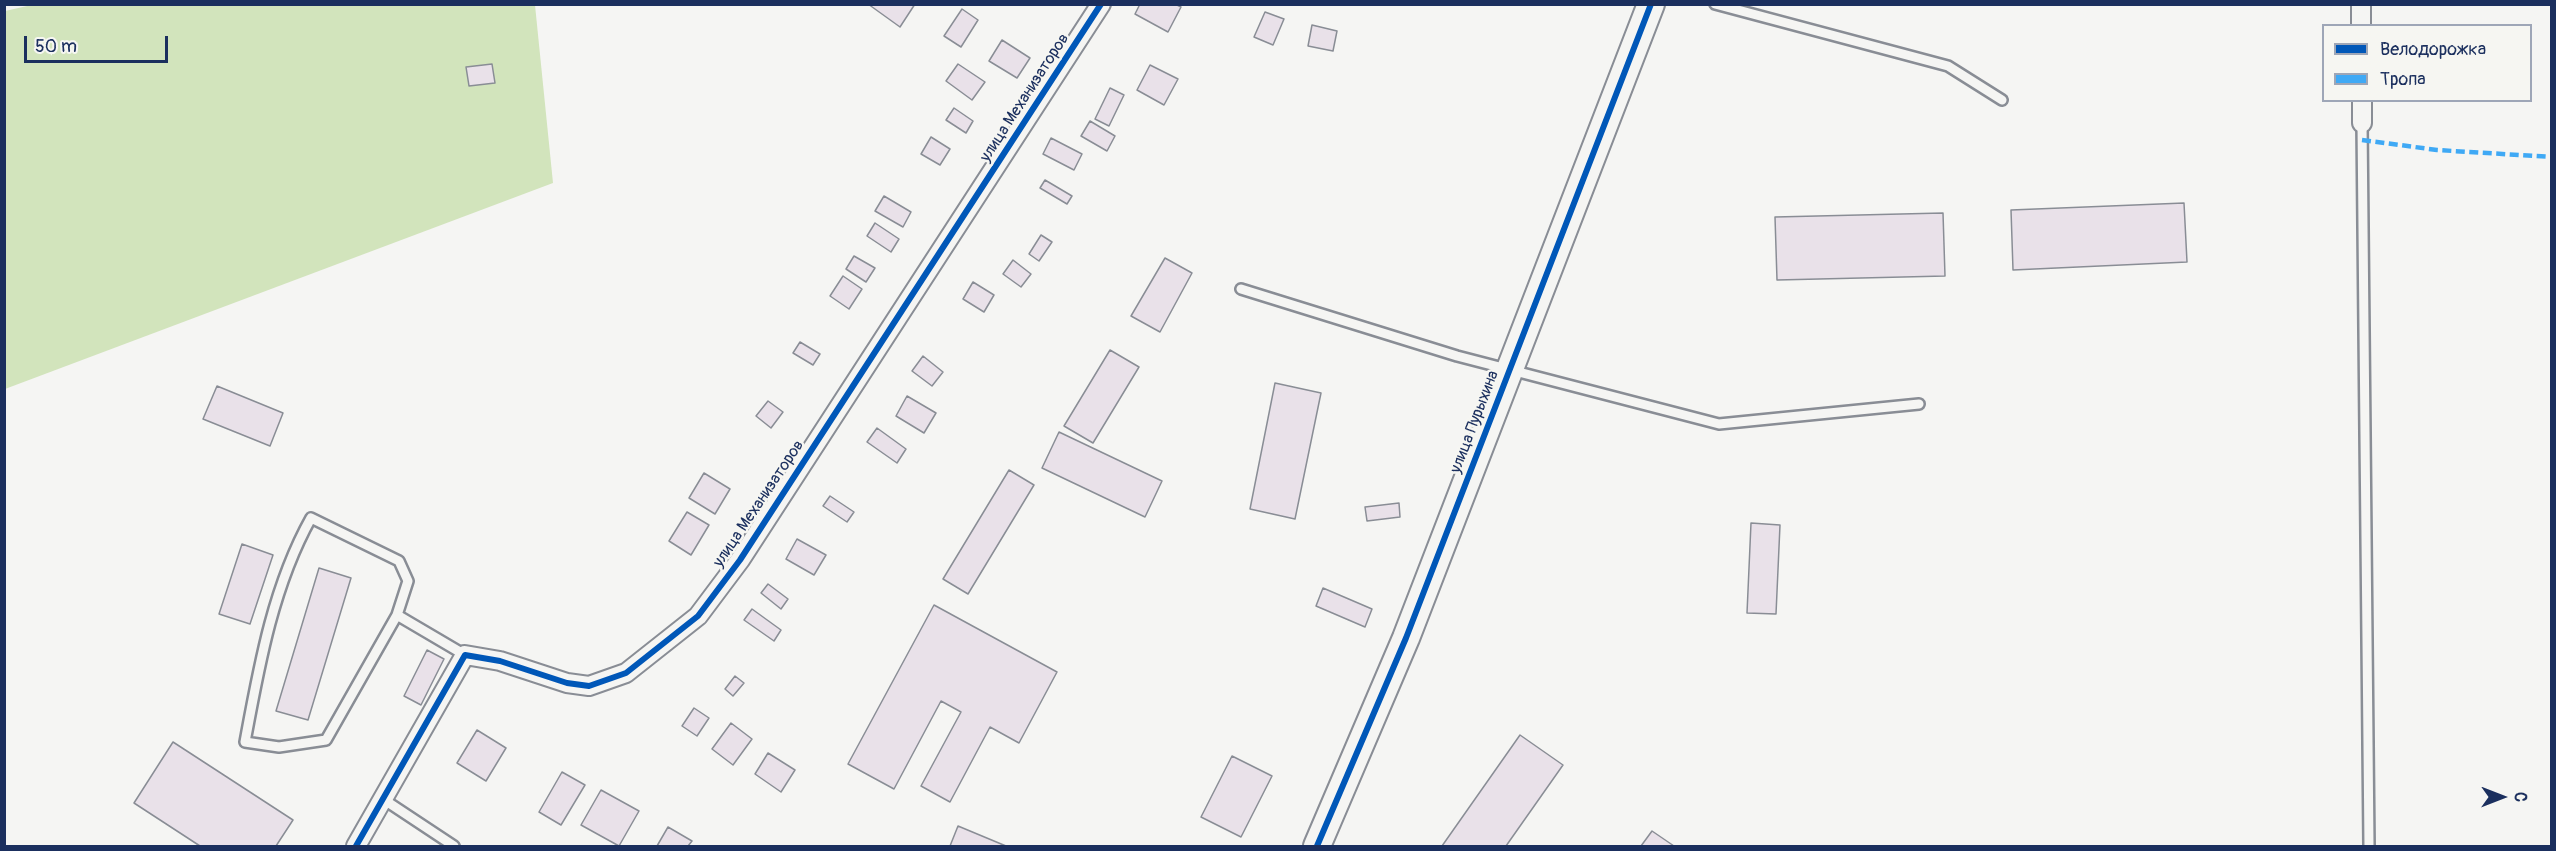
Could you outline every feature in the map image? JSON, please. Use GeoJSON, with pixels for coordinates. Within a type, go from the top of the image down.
{"type":"FeatureCollection","features":[{"type":"Feature","properties":{"kind":"street","name":"улица Механизаторов"},"geometry":{"type":"LineString","coordinates":[[465,655],[500,662],[567,683],[589,686],[626,673],[698,616],[746,550],[1101,4]]}},
{"type":"Feature","properties":{"kind":"street","name":"улица Пурыхина"},"geometry":{"type":"LineString","coordinates":[[1317,846],[1406,638],[1651,4]]}},
{"type":"Feature","properties":{"kind":"street"},"geometry":{"type":"LineString","coordinates":[[2361,4],[2361,24]]}},
{"type":"Feature","properties":{"kind":"street"},"geometry":{"type":"LineString","coordinates":[[2362,102],[2362,123]]}},
{"type":"Feature","properties":{"kind":"street"},"geometry":{"type":"LineString","coordinates":[[356,846],[465,655]]}},
{"type":"Feature","properties":{"kind":"lane"},"geometry":{"type":"LineString","coordinates":[[1715,4],[1948,66],[2002,100]]}},
{"type":"Feature","properties":{"kind":"lane"},"geometry":{"type":"LineString","coordinates":[[2362,123],[2369,846]]}},
{"type":"Feature","properties":{"kind":"lane"},"geometry":{"type":"LineString","coordinates":[[1241,289],[1457,356],[1719,424],[1919,404]]}},
{"type":"Feature","properties":{"kind":"lane"},"geometry":{"type":"LineString","coordinates":[[311,518],[399,561],[408,581],[397,615],[327,740],[279,747],[245,742],[261,656],[295,548],[311,518]]}},
{"type":"Feature","properties":{"kind":"lane"},"geometry":{"type":"LineString","coordinates":[[397,615],[465,655]]}},
{"type":"Feature","properties":{"kind":"lane"},"geometry":{"type":"LineString","coordinates":[[383,799],[454,846]]}},
{"type":"Feature","properties":{"kind":"green space"},"geometry":{"type":"Polygon","coordinates":[[[36,4],[535,5],[553,183],[5,389],[5,11],[36,4]]]}},
{"type":"Feature","properties":{"kind":"building"},"geometry":{"type":"Polygon","coordinates":[[[868,4],[915,4],[900,27],[868,4]]]}},
{"type":"Feature","properties":{"kind":"building"},"geometry":{"type":"Polygon","coordinates":[[[1140,4],[1175,4],[1181,7],[1168,32],[1135,14],[1140,4]]]}},
{"type":"Feature","properties":{"kind":"building"},"geometry":{"type":"Polygon","coordinates":[[[962,9],[978,20],[961,47],[944,36],[962,9]]]}},
{"type":"Feature","properties":{"kind":"building"},"geometry":{"type":"Polygon","coordinates":[[[1265,12],[1284,19],[1273,45],[1254,37],[1265,12]]]}},
{"type":"Feature","properties":{"kind":"building"},"geometry":{"type":"Polygon","coordinates":[[[1312,25],[1337,31],[1333,51],[1308,46],[1312,25]]]}},
{"type":"Feature","properties":{"kind":"building"},"geometry":{"type":"Polygon","coordinates":[[[1002,40],[1030,58],[1017,78],[989,61],[1002,40]]]}},
{"type":"Feature","properties":{"kind":"building"},"geometry":{"type":"Polygon","coordinates":[[[492,64],[495,83],[469,86],[466,67],[492,64]]]}},
{"type":"Feature","properties":{"kind":"building"},"geometry":{"type":"Polygon","coordinates":[[[958,64],[985,82],[972,100],[946,81],[958,64]]]}},
{"type":"Feature","properties":{"kind":"building"},"geometry":{"type":"Polygon","coordinates":[[[1150,65],[1178,79],[1164,105],[1137,90],[1150,65]]]}},
{"type":"Feature","properties":{"kind":"building"},"geometry":{"type":"Polygon","coordinates":[[[1110,88],[1124,95],[1109,126],[1095,119],[1110,88]]]}},
{"type":"Feature","properties":{"kind":"building"},"geometry":{"type":"Polygon","coordinates":[[[954,108],[973,121],[966,133],[946,120],[954,108]]]}},
{"type":"Feature","properties":{"kind":"building"},"geometry":{"type":"Polygon","coordinates":[[[1090,121],[1115,136],[1107,151],[1081,136],[1090,121]]]}},
{"type":"Feature","properties":{"kind":"building"},"geometry":{"type":"Polygon","coordinates":[[[931,137],[950,149],[940,165],[921,154],[931,137]]]}},
{"type":"Feature","properties":{"kind":"building"},"geometry":{"type":"Polygon","coordinates":[[[1051,138],[1082,154],[1074,170],[1043,154],[1051,138]]]}},
{"type":"Feature","properties":{"kind":"building"},"geometry":{"type":"Polygon","coordinates":[[[1045,180],[1072,196],[1067,204],[1040,188],[1045,180]]]}},
{"type":"Feature","properties":{"kind":"building"},"geometry":{"type":"Polygon","coordinates":[[[884,196],[911,212],[903,227],[875,211],[884,196]]]}},
{"type":"Feature","properties":{"kind":"building"},"geometry":{"type":"Polygon","coordinates":[[[2184,203],[2187,262],[2013,270],[2011,210],[2184,203]]]}},
{"type":"Feature","properties":{"kind":"building"},"geometry":{"type":"Polygon","coordinates":[[[1943,213],[1945,276],[1777,280],[1775,217],[1943,213]]]}},
{"type":"Feature","properties":{"kind":"building"},"geometry":{"type":"Polygon","coordinates":[[[875,223],[899,239],[891,252],[867,236],[875,223]]]}},
{"type":"Feature","properties":{"kind":"building"},"geometry":{"type":"Polygon","coordinates":[[[1041,235],[1052,242],[1039,261],[1029,254],[1041,235]]]}},
{"type":"Feature","properties":{"kind":"building"},"geometry":{"type":"Polygon","coordinates":[[[854,256],[875,268],[866,282],[846,269],[854,256]]]}},
{"type":"Feature","properties":{"kind":"building"},"geometry":{"type":"Polygon","coordinates":[[[1165,258],[1192,273],[1160,332],[1131,316],[1165,258]]]}},
{"type":"Feature","properties":{"kind":"building"},"geometry":{"type":"Polygon","coordinates":[[[1013,260],[1031,274],[1021,287],[1003,274],[1013,260]]]}},
{"type":"Feature","properties":{"kind":"building"},"geometry":{"type":"Polygon","coordinates":[[[843,276],[862,289],[849,309],[830,296],[843,276]]]}},
{"type":"Feature","properties":{"kind":"building"},"geometry":{"type":"Polygon","coordinates":[[[973,282],[994,295],[984,312],[963,299],[973,282]]]}},
{"type":"Feature","properties":{"kind":"building"},"geometry":{"type":"Polygon","coordinates":[[[800,342],[820,354],[813,365],[793,353],[800,342]]]}},
{"type":"Feature","properties":{"kind":"building"},"geometry":{"type":"Polygon","coordinates":[[[1110,350],[1139,367],[1093,443],[1064,426],[1110,350]]]}},
{"type":"Feature","properties":{"kind":"building"},"geometry":{"type":"Polygon","coordinates":[[[923,356],[943,372],[932,386],[912,371],[923,356]]]}},
{"type":"Feature","properties":{"kind":"building"},"geometry":{"type":"Polygon","coordinates":[[[1275,383],[1321,393],[1295,519],[1250,509],[1275,383]]]}},
{"type":"Feature","properties":{"kind":"building"},"geometry":{"type":"Polygon","coordinates":[[[217,386],[283,413],[270,446],[203,419],[217,386]]]}},
{"type":"Feature","properties":{"kind":"building"},"geometry":{"type":"Polygon","coordinates":[[[907,396],[936,413],[924,433],[896,416],[907,396]]]}},
{"type":"Feature","properties":{"kind":"building"},"geometry":{"type":"Polygon","coordinates":[[[768,401],[783,412],[771,428],[756,416],[768,401]]]}},
{"type":"Feature","properties":{"kind":"building"},"geometry":{"type":"Polygon","coordinates":[[[877,428],[906,449],[897,463],[867,442],[877,428]]]}},
{"type":"Feature","properties":{"kind":"building"},"geometry":{"type":"Polygon","coordinates":[[[1059,432],[1162,481],[1145,517],[1042,468],[1059,432]]]}},
{"type":"Feature","properties":{"kind":"building"},"geometry":{"type":"Polygon","coordinates":[[[1009,470],[1034,485],[968,594],[943,579],[1009,470]]]}},
{"type":"Feature","properties":{"kind":"building"},"geometry":{"type":"Polygon","coordinates":[[[704,473],[730,489],[715,514],[689,498],[704,473]]]}},
{"type":"Feature","properties":{"kind":"building"},"geometry":{"type":"Polygon","coordinates":[[[830,496],[854,512],[847,522],[823,506],[830,496]]]}},
{"type":"Feature","properties":{"kind":"building"},"geometry":{"type":"Polygon","coordinates":[[[1399,503],[1400,517],[1367,521],[1365,507],[1399,503]]]}},
{"type":"Feature","properties":{"kind":"building"},"geometry":{"type":"Polygon","coordinates":[[[687,512],[709,525],[691,555],[669,541],[687,512]]]}},
{"type":"Feature","properties":{"kind":"building"},"geometry":{"type":"Polygon","coordinates":[[[1751,523],[1780,525],[1776,614],[1747,613],[1751,523]]]}},
{"type":"Feature","properties":{"kind":"building"},"geometry":{"type":"Polygon","coordinates":[[[797,539],[826,555],[814,575],[786,559],[797,539]]]}},
{"type":"Feature","properties":{"kind":"building"},"geometry":{"type":"Polygon","coordinates":[[[242,544],[273,555],[250,624],[219,614],[242,544]]]}},
{"type":"Feature","properties":{"kind":"building"},"geometry":{"type":"Polygon","coordinates":[[[319,568],[351,578],[308,720],[276,711],[319,568]]]}},
{"type":"Feature","properties":{"kind":"building"},"geometry":{"type":"Polygon","coordinates":[[[768,584],[788,599],[781,609],[761,593],[768,584]]]}},
{"type":"Feature","properties":{"kind":"building"},"geometry":{"type":"Polygon","coordinates":[[[1323,588],[1372,609],[1365,627],[1316,606],[1323,588]]]}},
{"type":"Feature","properties":{"kind":"building"},"geometry":{"type":"Polygon","coordinates":[[[934,605],[1057,672],[1019,743],[990,727],[950,802],[921,786],[961,712],[941,701],[894,789],[848,764],[934,605]]]}},
{"type":"Feature","properties":{"kind":"building"},"geometry":{"type":"Polygon","coordinates":[[[752,609],[781,630],[774,641],[744,620],[752,609]]]}},
{"type":"Feature","properties":{"kind":"building"},"geometry":{"type":"Polygon","coordinates":[[[427,650],[444,659],[421,705],[404,696],[427,650]]]}},
{"type":"Feature","properties":{"kind":"building"},"geometry":{"type":"Polygon","coordinates":[[[735,676],[744,683],[733,696],[725,689],[735,676]]]}},
{"type":"Feature","properties":{"kind":"building"},"geometry":{"type":"Polygon","coordinates":[[[694,708],[709,718],[697,736],[682,726],[694,708]]]}},
{"type":"Feature","properties":{"kind":"building"},"geometry":{"type":"Polygon","coordinates":[[[731,723],[752,739],[733,765],[712,749],[731,723]]]}},
{"type":"Feature","properties":{"kind":"building"},"geometry":{"type":"Polygon","coordinates":[[[477,730],[506,748],[486,781],[457,763],[477,730]]]}},
{"type":"Feature","properties":{"kind":"building"},"geometry":{"type":"Polygon","coordinates":[[[1520,735],[1563,765],[1506,846],[1442,846],[1520,735]]]}},
{"type":"Feature","properties":{"kind":"building"},"geometry":{"type":"Polygon","coordinates":[[[173,742],[293,820],[276,846],[200,846],[134,803],[173,742]]]}},
{"type":"Feature","properties":{"kind":"building"},"geometry":{"type":"Polygon","coordinates":[[[768,753],[795,770],[781,792],[755,774],[768,753]]]}},
{"type":"Feature","properties":{"kind":"building"},"geometry":{"type":"Polygon","coordinates":[[[1232,756],[1272,776],[1241,837],[1201,817],[1232,756]]]}},
{"type":"Feature","properties":{"kind":"building"},"geometry":{"type":"Polygon","coordinates":[[[562,772],[585,785],[561,825],[539,812],[562,772]]]}},
{"type":"Feature","properties":{"kind":"building"},"geometry":{"type":"Polygon","coordinates":[[[601,790],[639,811],[619,846],[581,825],[601,790]]]}},
{"type":"Feature","properties":{"kind":"building"},"geometry":{"type":"Polygon","coordinates":[[[958,826],[1006,846],[950,846],[958,826]]]}},
{"type":"Feature","properties":{"kind":"building"},"geometry":{"type":"Polygon","coordinates":[[[668,827],[692,841],[688,846],[657,846],[668,827]]]}},
{"type":"Feature","properties":{"kind":"building"},"geometry":{"type":"Polygon","coordinates":[[[1652,831],[1674,846],[1641,846],[1652,831]]]}},
{"type":"Feature","properties":{"kind":"marked path"},"geometry":{"type":"LineString","coordinates":[[2362,140],[2437,150],[2552,157]]}},
{"type":"Feature","properties":{"kind":"cycle path"},"geometry":{"type":"LineString","coordinates":[[356,846],[465,655],[500,661],[567,683],[589,686],[626,673],[698,616],[740,560],[1101,4]]}},
{"type":"Feature","properties":{"kind":"cycle path"},"geometry":{"type":"LineString","coordinates":[[1317,846],[1406,638],[1651,4]]}}]}
